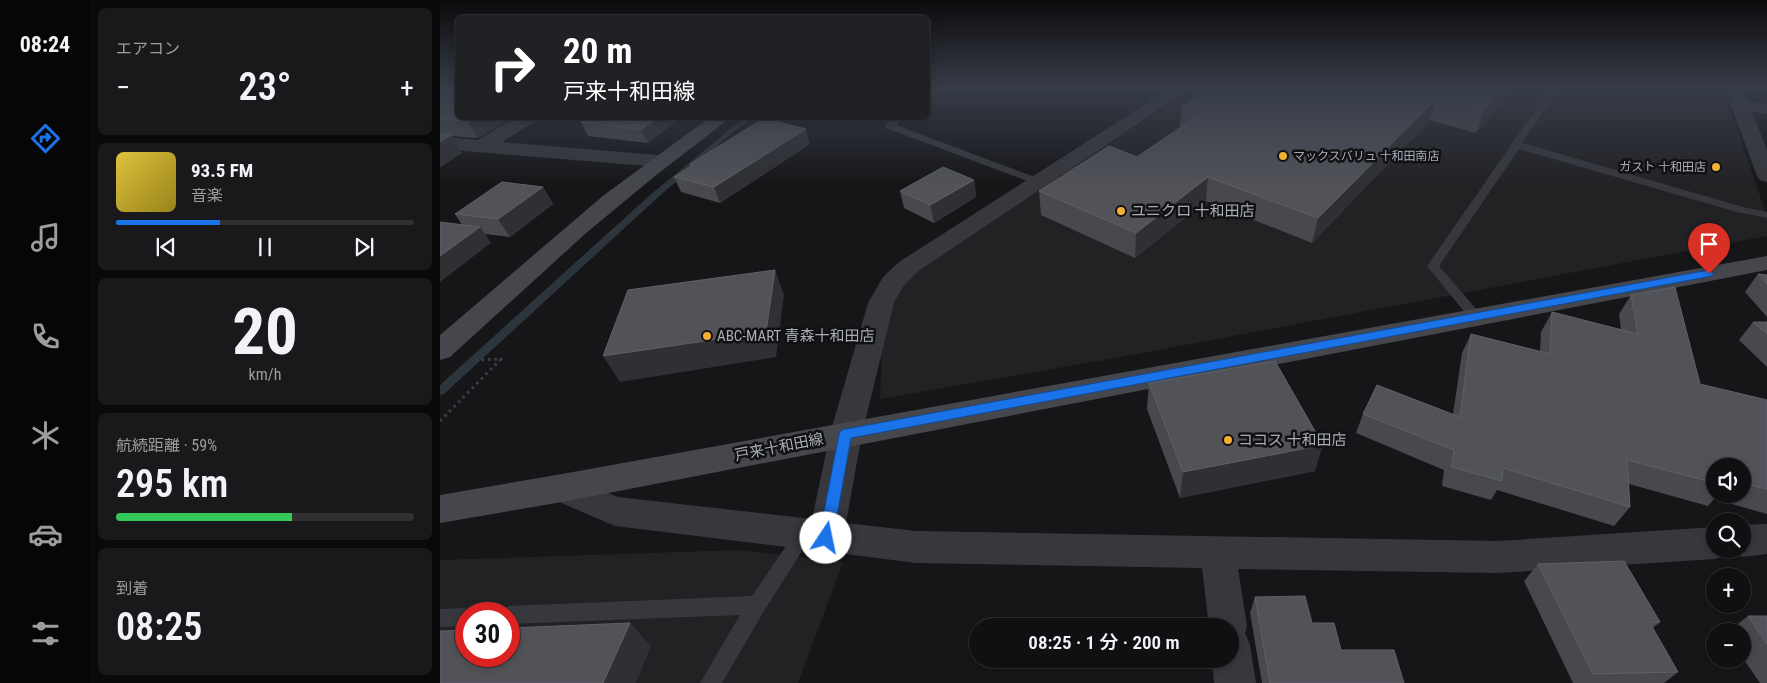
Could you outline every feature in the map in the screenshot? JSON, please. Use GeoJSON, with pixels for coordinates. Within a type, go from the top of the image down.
{"type":"FeatureCollection","features":[{"type":"Feature","properties":{"kind":"main road"},"geometry":{"type":"LineString","coordinates":[[440,350],[538,262],[659,161],[718,121]]}},
{"type":"Feature","properties":{"kind":"main road","name":"戸来十和田線"},"geometry":{"type":"LineString","coordinates":[[440,509],[562,488],[1767,263]]}},
{"type":"Feature","properties":{"kind":"street"},"geometry":{"type":"LineString","coordinates":[[482,146],[522,121]]}},
{"type":"Feature","properties":{"kind":"street"},"geometry":{"type":"LineString","coordinates":[[814,537],[846,434],[881,303],[892,283],[908,267],[1134,121]]}},
{"type":"Feature","properties":{"kind":"street"},"geometry":{"type":"LineString","coordinates":[[1746,121],[1767,176]]}},
{"type":"Feature","properties":{"kind":"street"},"geometry":{"type":"LineString","coordinates":[[440,143],[659,161]]}},
{"type":"Feature","properties":{"kind":"street"},"geometry":{"type":"LineString","coordinates":[[562,488],[615,511],[814,537],[916,548],[1497,557],[1706,544]]}},
{"type":"Feature","properties":{"kind":"street"},"geometry":{"type":"LineString","coordinates":[[1751,540],[1767,539]]}},
{"type":"Feature","properties":{"kind":"street"},"geometry":{"type":"LineString","coordinates":[[1218,552],[1227,618]]}},
{"type":"Feature","properties":{"kind":"street"},"geometry":{"type":"LineString","coordinates":[[1233,668],[1235,683]]}},
{"type":"Feature","properties":{"kind":"lane"},"geometry":{"type":"LineString","coordinates":[[895,121],[889,126],[1039,182]]}},
{"type":"Feature","properties":{"kind":"lane"},"geometry":{"type":"LineString","coordinates":[[1476,317],[1433,266],[1534,121]]}},
{"type":"Feature","properties":{"kind":"lane"},"geometry":{"type":"LineString","coordinates":[[1517,145],[1732,208],[1767,215]]}},
{"type":"Feature","properties":{"kind":"lane"},"geometry":{"type":"LineString","coordinates":[[710,683],[758,605],[814,537]]}},
{"type":"Feature","properties":{"kind":"lane"},"geometry":{"type":"LineString","coordinates":[[520,615],[758,605]]}},
{"type":"Feature","properties":{"kind":"lane"},"geometry":{"type":"LineString","coordinates":[[440,618],[455,617]]}},
{"type":"Feature","properties":{"kind":"path"},"geometry":{"type":"LineString","coordinates":[[440,421],[501,359],[468,360]]}},
{"type":"Feature","properties":{"kind":"shaded area"},"geometry":{"type":"Polygon","coordinates":[[[1145,121],[1734,121],[1767,216],[1767,236],[1121,357],[880,399],[883,326],[910,272],[1145,121]]]}},
{"type":"Feature","properties":{"kind":"shaded area"},"geometry":{"type":"Polygon","coordinates":[[[738,550],[843,562],[798,683],[440,683],[440,560],[738,550]]]}},
{"type":"Feature","properties":{"kind":"building"},"geometry":{"type":"Polygon","coordinates":[[[583,121],[654,121],[641,130],[581,122],[583,121]]]}},
{"type":"Feature","properties":{"kind":"building"},"geometry":{"type":"Polygon","coordinates":[[[759,121],[775,121],[806,129],[714,187],[674,177],[693,165],[690,164],[759,121]]]}},
{"type":"Feature","properties":{"kind":"building","name":"マックスバリュ 十和田南店"},"geometry":{"type":"Polygon","coordinates":[[[1190,121],[1414,121],[1318,218],[1208,177],[1136,233],[1039,191],[1109,146],[1137,157],[1190,121]]]}},
{"type":"Feature","properties":{"kind":"building"},"geometry":{"type":"Polygon","coordinates":[[[440,134],[451,135],[440,142],[440,134]]]}},
{"type":"Feature","properties":{"kind":"building"},"geometry":{"type":"Polygon","coordinates":[[[943,167],[974,180],[930,205],[900,191],[943,167]]]}},
{"type":"Feature","properties":{"kind":"building"},"geometry":{"type":"Polygon","coordinates":[[[502,182],[543,187],[498,219],[455,214],[502,182]]]}},
{"type":"Feature","properties":{"kind":"building"},"geometry":{"type":"Polygon","coordinates":[[[440,222],[480,227],[440,256],[440,222]]]}},
{"type":"Feature","properties":{"kind":"building"},"geometry":{"type":"Polygon","coordinates":[[[775,270],[766,332],[603,356],[628,290],[775,270]]]}},
{"type":"Feature","properties":{"kind":"building"},"geometry":{"type":"Polygon","coordinates":[[[1758,274],[1767,275],[1767,284],[1758,274]]]}},
{"type":"Feature","properties":{"kind":"building"},"geometry":{"type":"Polygon","coordinates":[[[1675,287],[1700,384],[1767,400],[1767,489],[1751,485],[1751,458],[1706,458],[1706,481],[1627,460],[1630,507],[1503,468],[1502,481],[1452,467],[1454,450],[1363,414],[1377,385],[1460,417],[1471,334],[1550,354],[1552,312],[1638,334],[1631,295],[1675,287]]]}},
{"type":"Feature","properties":{"kind":"building"},"geometry":{"type":"Polygon","coordinates":[[[1753,322],[1767,322],[1767,334],[1753,322]]]}},
{"type":"Feature","properties":{"kind":"building","name":"ココス 十和田店"},"geometry":{"type":"Polygon","coordinates":[[[1275,361],[1323,445],[1183,472],[1149,383],[1275,361]]]}},
{"type":"Feature","properties":{"kind":"building"},"geometry":{"type":"Polygon","coordinates":[[[1624,561],[1660,622],[1650,623],[1678,672],[1593,674],[1538,564],[1624,561]]]}},
{"type":"Feature","properties":{"kind":"building"},"geometry":{"type":"Polygon","coordinates":[[[1305,596],[1312,623],[1334,623],[1341,650],[1394,650],[1404,683],[1270,683],[1255,597],[1305,596]]]}},
{"type":"Feature","properties":{"kind":"building"},"geometry":{"type":"Polygon","coordinates":[[[1748,616],[1767,616],[1767,644],[1748,616]]]}},
{"type":"Feature","properties":{"kind":"building"},"geometry":{"type":"Polygon","coordinates":[[[630,623],[603,683],[440,683],[440,631],[455,630],[455,667],[520,667],[520,628],[630,623]]]}},
{"type":"Feature","properties":{"kind":"waterway"},"geometry":{"type":"LineString","coordinates":[[440,391],[652,198],[731,131],[746,121]]}},
{"type":"Feature","properties":{"kind":"place","name":"マックスバリュ 十和田南店"},"geometry":{"type":"Point","coordinates":[1283,156]}},
{"type":"Feature","properties":{"kind":"place","name":"ガスト 十和田店"},"geometry":{"type":"Point","coordinates":[1716,167]}},
{"type":"Feature","properties":{"kind":"place","name":"ユニクロ 十和田店"},"geometry":{"type":"Point","coordinates":[1121,211]}},
{"type":"Feature","properties":{"kind":"place","name":"ABC-MART 青森十和田店"},"geometry":{"type":"Point","coordinates":[707,336]}},
{"type":"Feature","properties":{"kind":"place","name":"ココス 十和田店"},"geometry":{"type":"Point","coordinates":[1228,440]}},
{"type":"Feature","properties":{"kind":"route"},"geometry":{"type":"LineString","coordinates":[[826,538],[846,434],[1709,274]]}}]}
